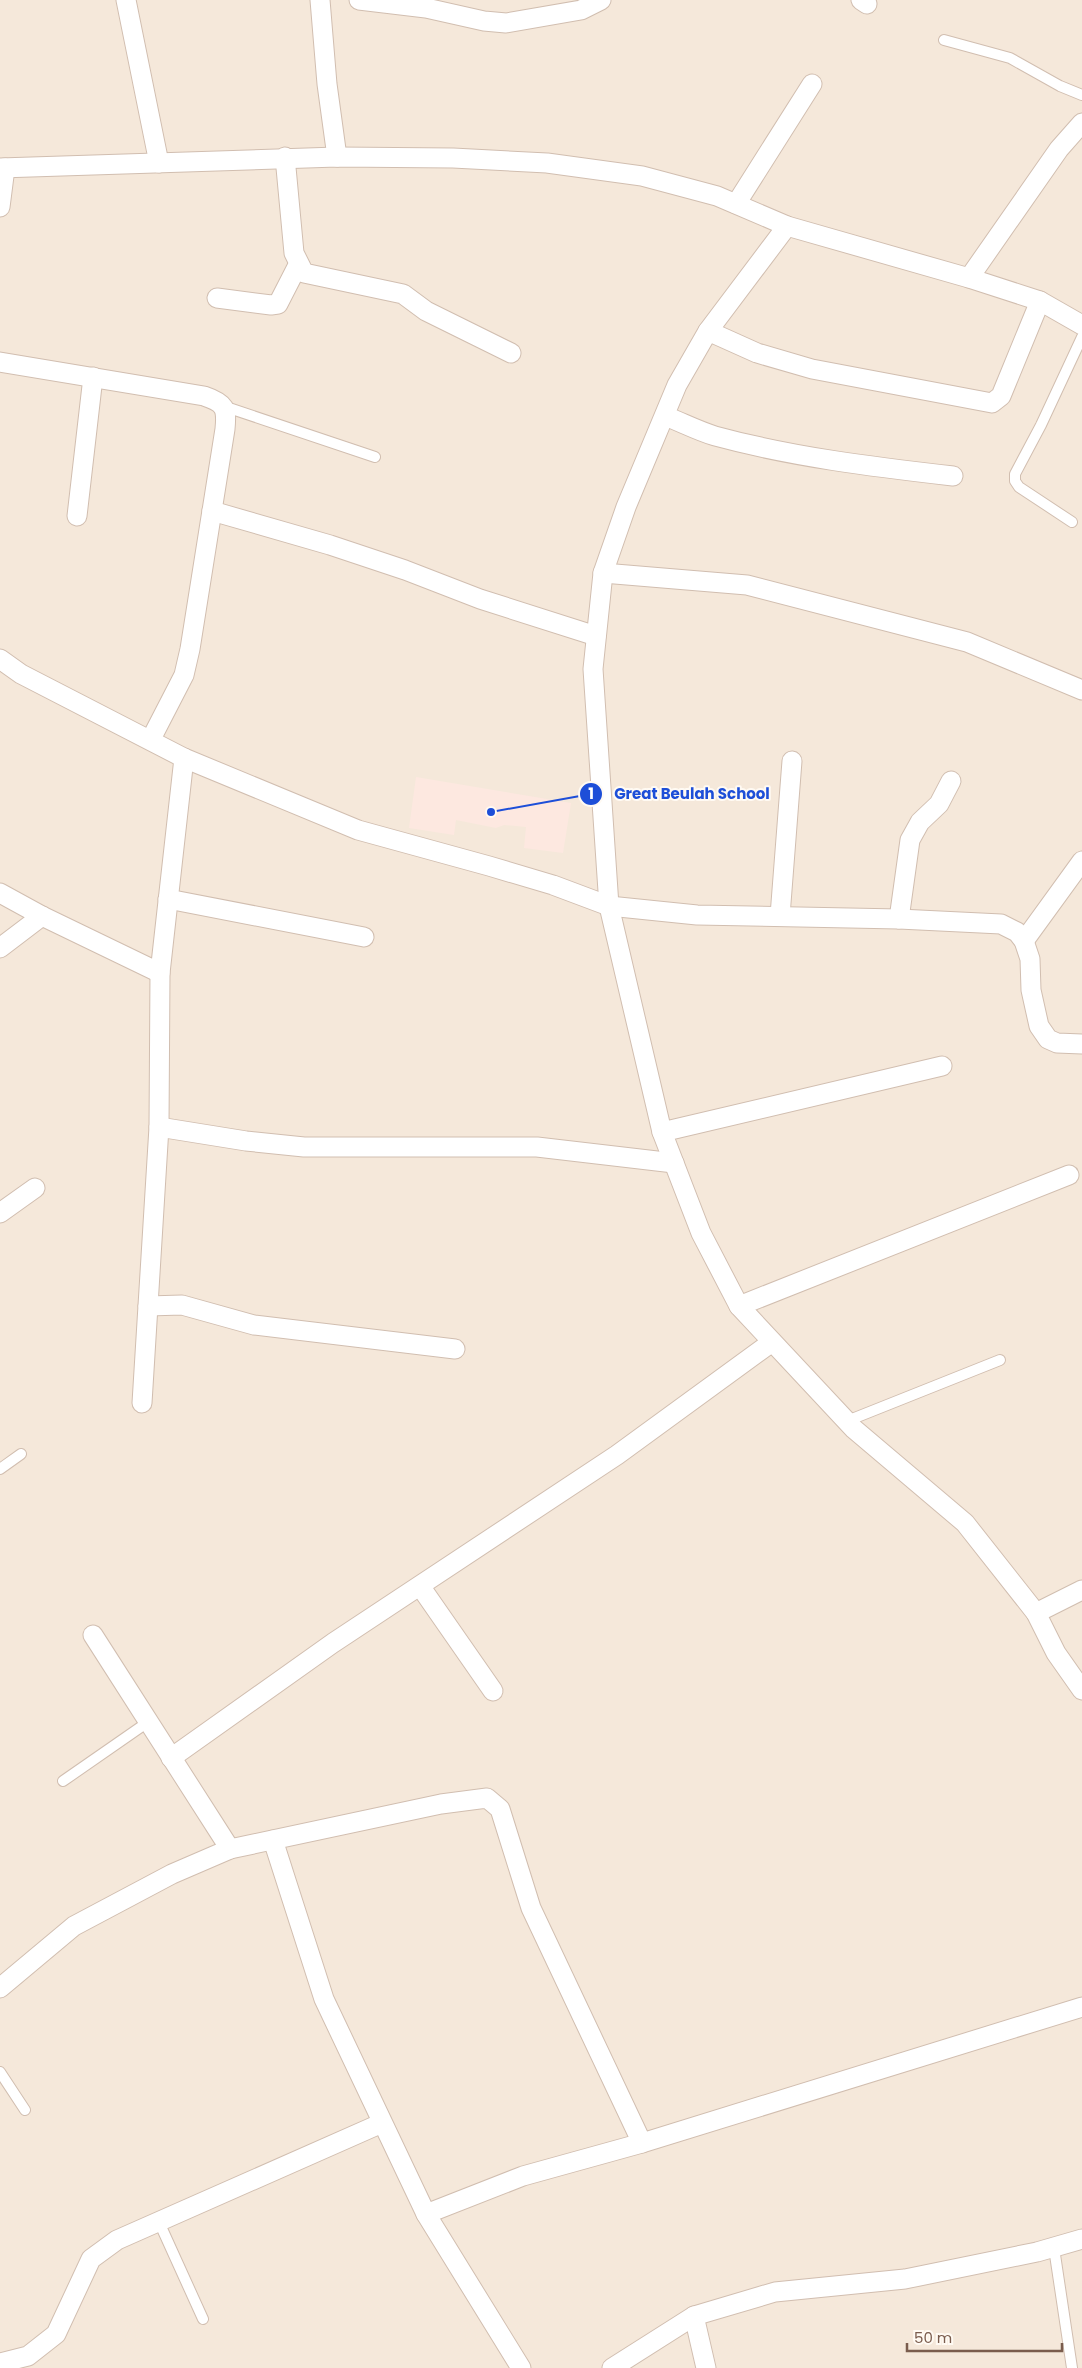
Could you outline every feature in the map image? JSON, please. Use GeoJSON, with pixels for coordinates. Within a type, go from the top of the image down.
{"type":"FeatureCollection","features":[{"type":"Feature","properties":{"kind":"street"},"geometry":{"type":"LineString","coordinates":[[126,0],[159,163]]}},
{"type":"Feature","properties":{"kind":"street"},"geometry":{"type":"LineString","coordinates":[[320,0],[327,84],[337,157]]}},
{"type":"Feature","properties":{"kind":"street"},"geometry":{"type":"LineString","coordinates":[[359,0],[426,8],[484,21],[506,22],[581,10],[602,0]]}},
{"type":"Feature","properties":{"kind":"street"},"geometry":{"type":"LineString","coordinates":[[736,204],[812,84]]}},
{"type":"Feature","properties":{"kind":"street"},"geometry":{"type":"LineString","coordinates":[[969,278],[1060,149],[1082,123]]}},
{"type":"Feature","properties":{"kind":"street"},"geometry":{"type":"LineString","coordinates":[[285,157],[294,253],[298,265],[304,272],[317,277],[403,294],[426,311],[511,353]]}},
{"type":"Feature","properties":{"kind":"street"},"geometry":{"type":"LineString","coordinates":[[0,206],[2,168],[285,157],[453,158],[547,163],[642,176],[716,196],[787,226],[969,278],[1040,301],[1082,325]]}},
{"type":"Feature","properties":{"kind":"street"},"geometry":{"type":"LineString","coordinates":[[787,226],[708,331],[677,385],[626,508],[603,573],[593,669],[610,906],[662,1132],[701,1233],[739,1306],[847,1421],[965,1523],[1036,1613],[1056,1653],[1082,1690]]}},
{"type":"Feature","properties":{"kind":"street"},"geometry":{"type":"LineString","coordinates":[[217,298],[271,305],[278,304],[298,265]]}},
{"type":"Feature","properties":{"kind":"street"},"geometry":{"type":"LineString","coordinates":[[708,331],[757,353],[812,368],[992,403],[1001,396],[1040,301]]}},
{"type":"Feature","properties":{"kind":"street"},"geometry":{"type":"LineString","coordinates":[[0,362],[204,396],[217,400],[223,406],[226,416],[225,429],[190,649],[184,675],[151,739]]}},
{"type":"Feature","properties":{"kind":"street"},"geometry":{"type":"LineString","coordinates":[[77,516],[93,377]]}},
{"type":"Feature","properties":{"kind":"street"},"geometry":{"type":"LineString","coordinates":[[665,416],[713,436],[868,466],[953,476]]}},
{"type":"Feature","properties":{"kind":"street"},"geometry":{"type":"LineString","coordinates":[[212,510],[349,551],[480,599],[596,636]]}},
{"type":"Feature","properties":{"kind":"street"},"geometry":{"type":"LineString","coordinates":[[603,573],[747,586],[967,642],[1082,690]]}},
{"type":"Feature","properties":{"kind":"street"},"geometry":{"type":"LineString","coordinates":[[0,659],[21,674],[151,739],[184,758],[358,830],[498,868],[610,906],[697,915],[899,919],[1001,924],[1017,932],[1024,941],[1030,959],[1031,990],[1039,1026],[1048,1039],[1057,1043],[1082,1044]]}},
{"type":"Feature","properties":{"kind":"street"},"geometry":{"type":"LineString","coordinates":[[142,1403],[158,1127],[160,973],[184,758]]}},
{"type":"Feature","properties":{"kind":"street"},"geometry":{"type":"LineString","coordinates":[[780,916],[792,761]]}},
{"type":"Feature","properties":{"kind":"street"},"geometry":{"type":"LineString","coordinates":[[899,919],[910,840],[920,822],[939,804],[952,781]]}},
{"type":"Feature","properties":{"kind":"street"},"geometry":{"type":"LineString","coordinates":[[1024,941],[1082,861]]}},
{"type":"Feature","properties":{"kind":"street"},"geometry":{"type":"LineString","coordinates":[[0,893],[42,916],[160,973]]}},
{"type":"Feature","properties":{"kind":"street"},"geometry":{"type":"LineString","coordinates":[[168,899],[364,938]]}},
{"type":"Feature","properties":{"kind":"street"},"geometry":{"type":"LineString","coordinates":[[0,948],[42,916]]}},
{"type":"Feature","properties":{"kind":"street"},"geometry":{"type":"LineString","coordinates":[[662,1132],[942,1066]]}},
{"type":"Feature","properties":{"kind":"street"},"geometry":{"type":"LineString","coordinates":[[158,1127],[246,1141],[304,1146],[537,1147],[674,1163]]}},
{"type":"Feature","properties":{"kind":"street"},"geometry":{"type":"LineString","coordinates":[[739,1306],[1069,1175]]}},
{"type":"Feature","properties":{"kind":"street"},"geometry":{"type":"LineString","coordinates":[[0,1213],[35,1188]]}},
{"type":"Feature","properties":{"kind":"street"},"geometry":{"type":"LineString","coordinates":[[148,1306],[182,1305],[254,1325],[455,1349]]}},
{"type":"Feature","properties":{"kind":"street"},"geometry":{"type":"LineString","coordinates":[[171,1758],[333,1644],[616,1455],[772,1342]]}},
{"type":"Feature","properties":{"kind":"street"},"geometry":{"type":"LineString","coordinates":[[420,1586],[492,1691]]}},
{"type":"Feature","properties":{"kind":"street"},"geometry":{"type":"LineString","coordinates":[[1036,1613],[1082,1590]]}},
{"type":"Feature","properties":{"kind":"street"},"geometry":{"type":"LineString","coordinates":[[93,1635],[230,1849]]}},
{"type":"Feature","properties":{"kind":"street"},"geometry":{"type":"LineString","coordinates":[[0,1988],[74,1926],[172,1874],[230,1849],[482,1797],[494,1802],[500,1809],[532,1908],[642,2143]]}},
{"type":"Feature","properties":{"kind":"street"},"geometry":{"type":"LineString","coordinates":[[273,1840],[324,2000],[426,2214],[521,2368]]}},
{"type":"Feature","properties":{"kind":"street"},"geometry":{"type":"LineString","coordinates":[[426,2214],[523,2176],[642,2143],[1082,2007]]}},
{"type":"Feature","properties":{"kind":"street"},"geometry":{"type":"LineString","coordinates":[[0,2363],[28,2356],[56,2334],[92,2259],[117,2240],[382,2123]]}},
{"type":"Feature","properties":{"kind":"street"},"geometry":{"type":"LineString","coordinates":[[612,2368],[694,2316],[775,2292],[905,2279],[1054,2248],[1082,2239]]}},
{"type":"Feature","properties":{"kind":"street"},"geometry":{"type":"LineString","coordinates":[[694,2316],[706,2368]]}},
{"type":"Feature","properties":{"kind":"lane"},"geometry":{"type":"LineString","coordinates":[[944,40],[1010,58],[1060,86],[1082,95]]}},
{"type":"Feature","properties":{"kind":"lane"},"geometry":{"type":"LineString","coordinates":[[1072,522],[1019,487],[1015,481],[1014,474],[1041,425],[1082,337]]}},
{"type":"Feature","properties":{"kind":"lane"},"geometry":{"type":"LineString","coordinates":[[223,406],[375,457]]}},
{"type":"Feature","properties":{"kind":"lane"},"geometry":{"type":"LineString","coordinates":[[847,1421],[1000,1360]]}},
{"type":"Feature","properties":{"kind":"lane"},"geometry":{"type":"LineString","coordinates":[[0,1469],[21,1454]]}},
{"type":"Feature","properties":{"kind":"lane"},"geometry":{"type":"LineString","coordinates":[[63,1781],[148,1722]]}},
{"type":"Feature","properties":{"kind":"lane"},"geometry":{"type":"LineString","coordinates":[[0,2072],[25,2110]]}},
{"type":"Feature","properties":{"kind":"lane"},"geometry":{"type":"LineString","coordinates":[[159,2222],[203,2319]]}},
{"type":"Feature","properties":{"kind":"lane"},"geometry":{"type":"LineString","coordinates":[[1054,2248],[1072,2368]]}},
{"type":"Feature","properties":{"kind":"shaded area"},"geometry":{"type":"Polygon","coordinates":[[[0,0],[1082,0],[1082,2368],[0,2368],[0,0]]]}},
{"type":"Feature","properties":{"kind":"shaded area"},"geometry":{"type":"Polygon","coordinates":[[[416,777],[571,803],[563,853],[524,848],[526,827],[504,825],[496,828],[456,820],[454,835],[409,828],[416,777]]]}},
{"type":"Feature","properties":{"kind":"place","name":"Great Beulah School"},"geometry":{"type":"Point","coordinates":[491,812]}}]}
